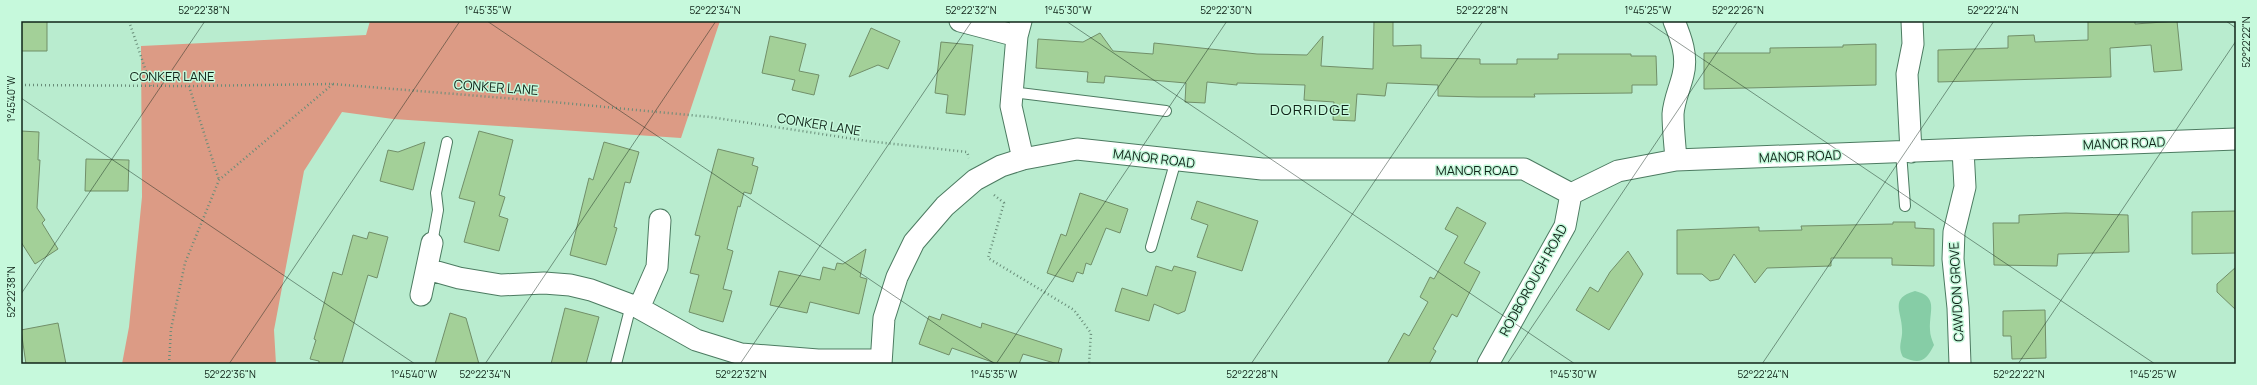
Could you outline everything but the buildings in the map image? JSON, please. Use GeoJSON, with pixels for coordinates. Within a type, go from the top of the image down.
{"type":"FeatureCollection","features":[{"type":"Feature","properties":{"kind":"street"},"geometry":{"type":"LineString","coordinates":[[960,21],[1019,28],[1011,106],[1023,159]]}},
{"type":"Feature","properties":{"kind":"street"},"geometry":{"type":"LineString","coordinates":[[1674,21],[1683,46],[1684,59],[1684,73],[1673,114],[1676,160]]}},
{"type":"Feature","properties":{"kind":"street"},"geometry":{"type":"LineString","coordinates":[[1906,152],[1907,74],[1913,44],[1912,21]]}},
{"type":"Feature","properties":{"kind":"street","name":"MANOR ROAD"},"geometry":{"type":"LineString","coordinates":[[881,362],[884,318],[897,277],[914,242],[945,206],[975,180],[1001,166],[1023,159],[1077,149],[1262,169],[1524,169],[1571,194],[1618,171],[1676,160],[2236,139]]}},
{"type":"Feature","properties":{"kind":"street","name":"CAWDON GROVE"},"geometry":{"type":"LineString","coordinates":[[1960,364],[1958,308],[1953,259],[1954,232],[1965,187],[1963,150]]}},
{"type":"Feature","properties":{"kind":"street","name":"RODBOROUGH ROAD"},"geometry":{"type":"LineString","coordinates":[[1488,364],[1565,226],[1571,194]]}},
{"type":"Feature","properties":{"kind":"street"},"geometry":{"type":"LineString","coordinates":[[635,306],[657,267],[660,220]]}},
{"type":"Feature","properties":{"kind":"street"},"geometry":{"type":"LineString","coordinates":[[421,294],[432,243]]}},
{"type":"Feature","properties":{"kind":"street"},"geometry":{"type":"LineString","coordinates":[[427,269],[459,278],[501,285],[544,283],[570,285],[592,290],[635,306],[696,340],[741,354],[818,360],[881,362]]}},
{"type":"Feature","properties":{"kind":"lane"},"geometry":{"type":"LineString","coordinates":[[1012,92],[1166,111]]}},
{"type":"Feature","properties":{"kind":"lane"},"geometry":{"type":"LineString","coordinates":[[432,243],[438,210],[436,193],[447,142]]}},
{"type":"Feature","properties":{"kind":"lane"},"geometry":{"type":"LineString","coordinates":[[1905,206],[1906,152]]}},
{"type":"Feature","properties":{"kind":"lane"},"geometry":{"type":"LineString","coordinates":[[1151,246],[1176,160]]}},
{"type":"Feature","properties":{"kind":"lane"},"geometry":{"type":"LineString","coordinates":[[616,364],[635,306]]}},
{"type":"Feature","properties":{"kind":"path"},"geometry":{"type":"LineString","coordinates":[[130,21],[151,86]]}},
{"type":"Feature","properties":{"kind":"path"},"geometry":{"type":"LineString","coordinates":[[169,364],[171,329],[185,263],[219,180],[333,84]]}},
{"type":"Feature","properties":{"kind":"path","name":"CONKER LANE"},"geometry":{"type":"LineString","coordinates":[[21,85],[189,86],[333,84],[553,102],[710,117],[867,141],[967,152]]}},
{"type":"Feature","properties":{"kind":"path"},"geometry":{"type":"LineString","coordinates":[[189,86],[219,180]]}},
{"type":"Feature","properties":{"kind":"path"},"geometry":{"type":"LineString","coordinates":[[975,180],[1004,203],[988,258],[1074,310],[1091,333],[1089,364]]}},
{"type":"Feature","properties":{"kind":"shaded area"},"geometry":{"type":"Polygon","coordinates":[[[370,21],[720,21],[681,138],[393,119],[342,112],[304,171],[274,330],[276,364],[122,364],[129,327],[142,197],[141,46],[366,35],[370,21]]]}},
{"type":"Feature","properties":{"kind":"shaded area"},"geometry":{"type":"Polygon","coordinates":[[[1915,291],[1927,297],[1930,301],[1930,332],[1934,345],[1925,358],[1918,361],[1903,357],[1900,350],[1902,333],[1899,302],[1907,294],[1915,291]]]}},
{"type":"Feature","properties":{"kind":"district","name":"DORRIDGE"},"geometry":{"type":"Point","coordinates":[1310,110]}}]}
